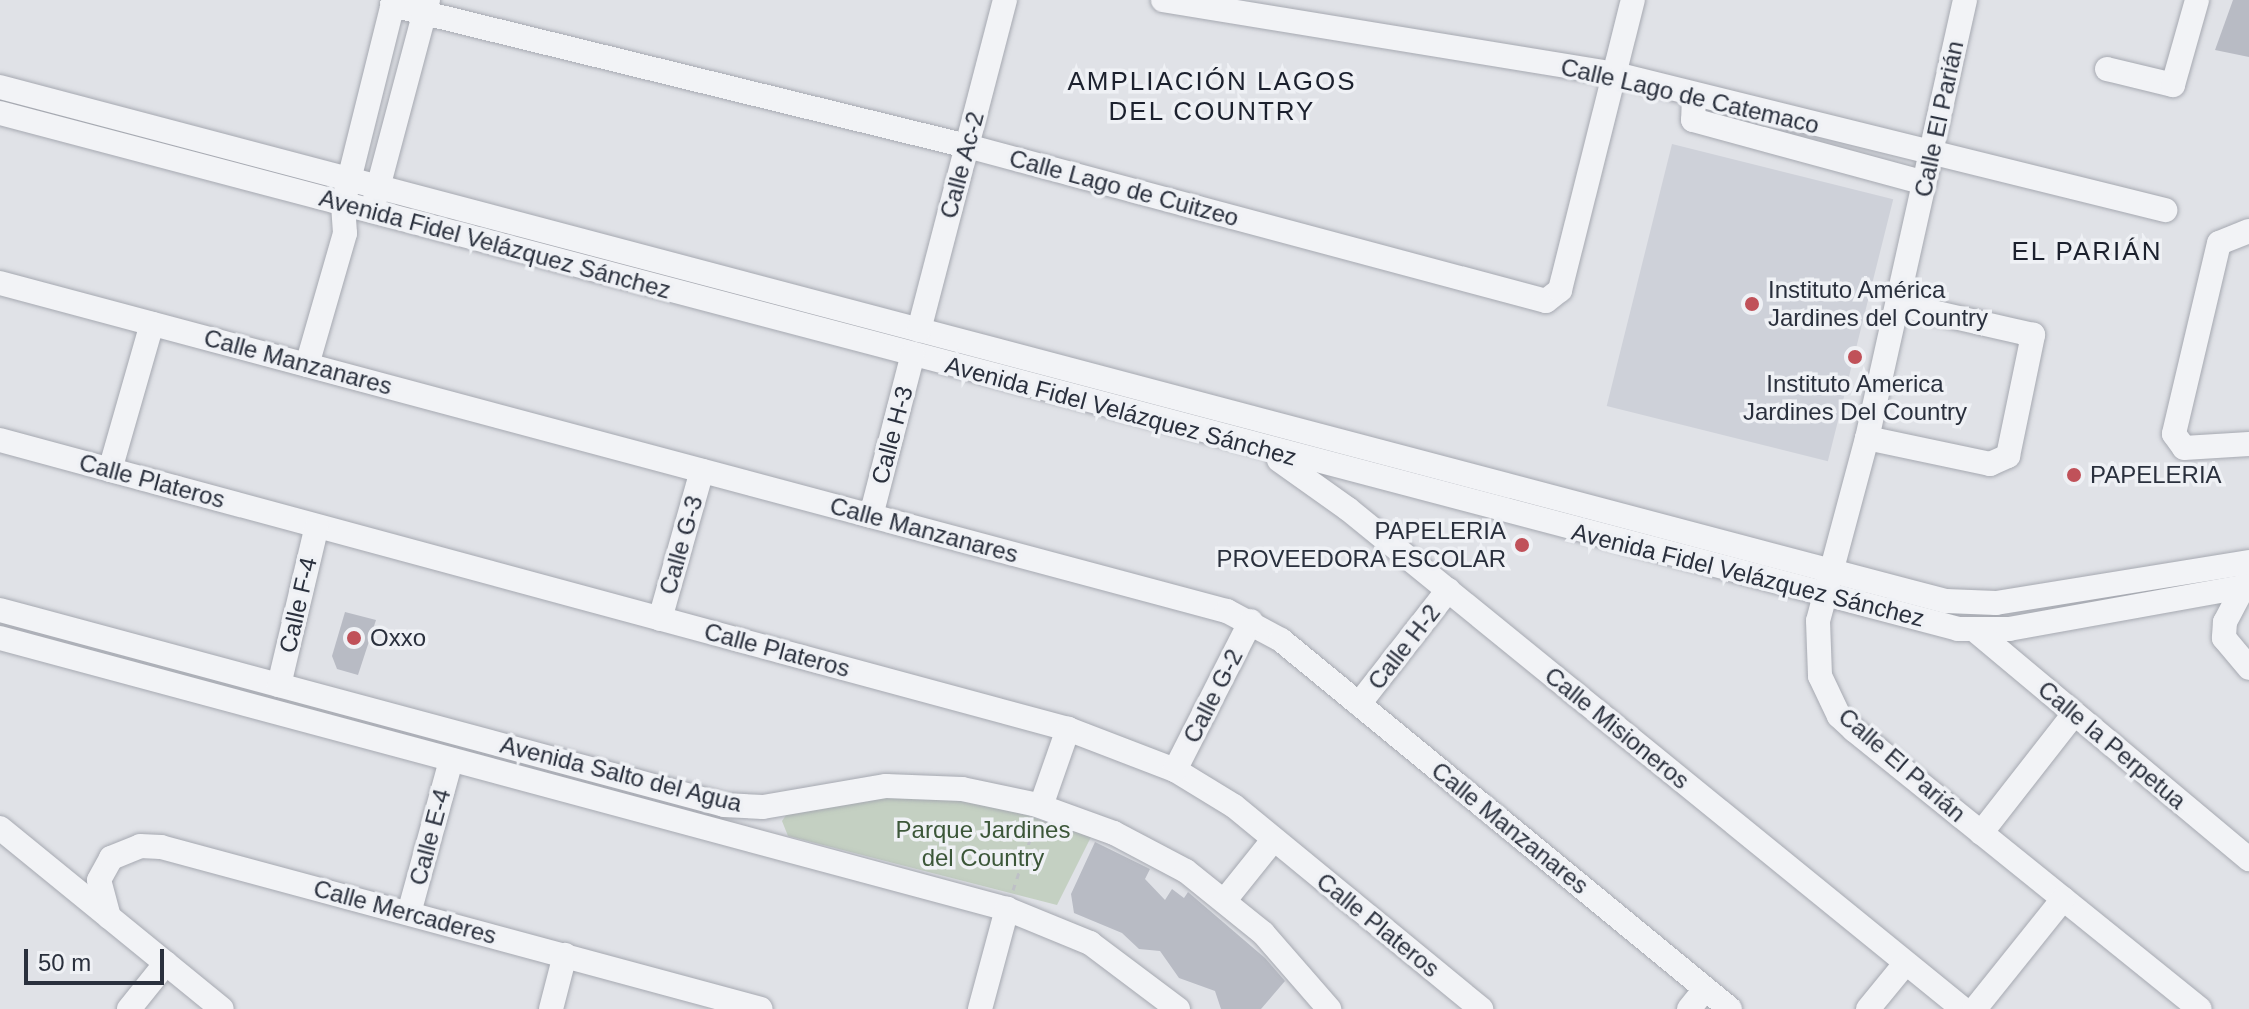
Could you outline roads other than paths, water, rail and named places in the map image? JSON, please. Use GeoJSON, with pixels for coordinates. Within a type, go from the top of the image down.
{"type":"FeatureCollection","features":[{"type":"Feature","properties":{"kind":"street","name":"Calle Ac-2"},"geometry":{"type":"LineString","coordinates":[[919,330],[1005,0]]}},
{"type":"Feature","properties":{"kind":"street","name":"Calle Lago de Catemaco"},"geometry":{"type":"LineString","coordinates":[[1163,0],[1615,74],[1932,155],[2165,210]]}},
{"type":"Feature","properties":{"kind":"street","name":"Calle Lago de Cuitzeo"},"geometry":{"type":"LineString","coordinates":[[393,3],[427,7],[967,146],[1546,301],[1560,290],[1633,0]]}},
{"type":"Feature","properties":{"kind":"street","name":"Calle El Parián"},"geometry":{"type":"LineString","coordinates":[[1965,0],[1867,438],[1829,570],[1817,658],[1839,716],[2200,1009]]}},
{"type":"Feature","properties":{"kind":"street"},"geometry":{"type":"LineString","coordinates":[[2107,69],[2173,85],[2197,0]]}},
{"type":"Feature","properties":{"kind":"street"},"geometry":{"type":"LineString","coordinates":[[307,365],[345,233],[343,204],[393,3]]}},
{"type":"Feature","properties":{"kind":"street"},"geometry":{"type":"LineString","coordinates":[[345,233],[371,212],[427,7]]}},
{"type":"Feature","properties":{"kind":"street","name":"Avenida Fidel Velázquez Sánchez"},"geometry":{"type":"LineString","coordinates":[[0,87],[1946,601],[1984,604],[2249,562]]}},
{"type":"Feature","properties":{"kind":"street"},"geometry":{"type":"LineString","coordinates":[[1694,95],[1693,120],[1925,183]]}},
{"type":"Feature","properties":{"kind":"street","name":"Avenida Fidel Velázquez Sánchez"},"geometry":{"type":"LineString","coordinates":[[0,113],[913,354],[1267,451],[1976,631],[2247,586]]}},
{"type":"Feature","properties":{"kind":"street"},"geometry":{"type":"LineString","coordinates":[[134,149],[141,124]]}},
{"type":"Feature","properties":{"kind":"street"},"geometry":{"type":"LineString","coordinates":[[480,240],[486,215]]}},
{"type":"Feature","properties":{"kind":"street"},"geometry":{"type":"LineString","coordinates":[[2249,231],[2219,243],[2174,434],[2184,448],[2249,444]]}},
{"type":"Feature","properties":{"kind":"street","name":"Calle Manzanares"},"geometry":{"type":"LineString","coordinates":[[0,283],[1251,621],[1359,704],[1730,1009]]}},
{"type":"Feature","properties":{"kind":"street"},"geometry":{"type":"LineString","coordinates":[[1867,438],[1990,464],[2008,456],[2033,335],[1898,304]]}},
{"type":"Feature","properties":{"kind":"street"},"geometry":{"type":"LineString","coordinates":[[110,470],[152,324]]}},
{"type":"Feature","properties":{"kind":"street","name":"Calle H-3"},"geometry":{"type":"LineString","coordinates":[[871,516],[913,354]]}},
{"type":"Feature","properties":{"kind":"street"},"geometry":{"type":"LineString","coordinates":[[1013,381],[1020,356]]}},
{"type":"Feature","properties":{"kind":"street","name":"Calle Plateros"},"geometry":{"type":"LineString","coordinates":[[0,440],[1068,729],[1175,770],[1273,840],[1481,1009]]}},
{"type":"Feature","properties":{"kind":"street","name":"Calle Misioneros"},"geometry":{"type":"LineString","coordinates":[[1267,451],[1448,590],[1963,1009]]}},
{"type":"Feature","properties":{"kind":"street","name":"Calle G-3"},"geometry":{"type":"LineString","coordinates":[[660,619],[702,471]]}},
{"type":"Feature","properties":{"kind":"street","name":"Calle F-4"},"geometry":{"type":"LineString","coordinates":[[279,685],[317,526]]}},
{"type":"Feature","properties":{"kind":"street"},"geometry":{"type":"LineString","coordinates":[[2247,586],[2225,622],[2224,638],[2249,668]]}},
{"type":"Feature","properties":{"kind":"street","name":"Calle H-2"},"geometry":{"type":"LineString","coordinates":[[1359,704],[1448,590]]}},
{"type":"Feature","properties":{"kind":"street","name":"Avenida Salto del Agua"},"geometry":{"type":"LineString","coordinates":[[0,610],[724,805],[787,801],[849,789],[920,786],[1041,806],[1148,849],[1225,900],[1301,972],[1329,1009]]}},
{"type":"Feature","properties":{"kind":"street","name":"Calle G-2"},"geometry":{"type":"LineString","coordinates":[[1175,770],[1251,621]]}},
{"type":"Feature","properties":{"kind":"street"},"geometry":{"type":"LineString","coordinates":[[55,653],[61,626]]}},
{"type":"Feature","properties":{"kind":"street","name":"Calle la Perpetua"},"geometry":{"type":"LineString","coordinates":[[1976,631],[2249,859]]}},
{"type":"Feature","properties":{"kind":"street","name":"Avenida Salto del Agua"},"geometry":{"type":"LineString","coordinates":[[0,638],[1007,909],[1090,943],[1167,1005]]}},
{"type":"Feature","properties":{"kind":"street"},"geometry":{"type":"LineString","coordinates":[[1981,833],[2074,714]]}},
{"type":"Feature","properties":{"kind":"street"},"geometry":{"type":"LineString","coordinates":[[1041,806],[1068,729]]}},
{"type":"Feature","properties":{"kind":"street"},"geometry":{"type":"LineString","coordinates":[[528,781],[534,754]]}},
{"type":"Feature","properties":{"kind":"street","name":"Calle E-4"},"geometry":{"type":"LineString","coordinates":[[409,913],[451,760]]}},
{"type":"Feature","properties":{"kind":"street"},"geometry":{"type":"LineString","coordinates":[[787,801],[772,827],[777,841],[796,853]]}},
{"type":"Feature","properties":{"kind":"street"},"geometry":{"type":"LineString","coordinates":[[0,828],[222,1009]]}},
{"type":"Feature","properties":{"kind":"street"},"geometry":{"type":"LineString","coordinates":[[1225,900],[1273,840]]}},
{"type":"Feature","properties":{"kind":"street","name":"Calle Mercaderes"},"geometry":{"type":"LineString","coordinates":[[109,917],[100,895],[103,869],[122,851],[140,846],[409,913],[761,1009]]}},
{"type":"Feature","properties":{"kind":"street"},"geometry":{"type":"LineString","coordinates":[[1975,1009],[2063,899]]}},
{"type":"Feature","properties":{"kind":"street"},"geometry":{"type":"LineString","coordinates":[[980,1009],[1007,909]]}},
{"type":"Feature","properties":{"kind":"street"},"geometry":{"type":"LineString","coordinates":[[551,1009],[565,955]]}},
{"type":"Feature","properties":{"kind":"street"},"geometry":{"type":"LineString","coordinates":[[129,1009],[166,963]]}},
{"type":"Feature","properties":{"kind":"street"},"geometry":{"type":"LineString","coordinates":[[1868,1009],[1905,964]]}},
{"type":"Feature","properties":{"kind":"street"},"geometry":{"type":"LineString","coordinates":[[1689,1009],[1705,989]]}},
{"type":"Feature","properties":{"kind":"place","name":"Instituto América Jardines del Country"},"geometry":{"type":"Point","coordinates":[1752,304]}},
{"type":"Feature","properties":{"kind":"place","name":"Instituto America Jardines Del Country"},"geometry":{"type":"Point","coordinates":[1855,357]}},
{"type":"Feature","properties":{"kind":"place","name":"PAPELERIA"},"geometry":{"type":"Point","coordinates":[2074,475]}},
{"type":"Feature","properties":{"kind":"place","name":"PAPELERIA PROVEEDORA ESCOLAR"},"geometry":{"type":"Point","coordinates":[1522,545]}},
{"type":"Feature","properties":{"kind":"place","name":"Oxxo"},"geometry":{"type":"Point","coordinates":[354,638]}},
{"type":"Feature","properties":{"kind":"district","name":"AMPLIACIÓN LAGOS DEL COUNTRY"},"geometry":{"type":"Point","coordinates":[1212,97]}},
{"type":"Feature","properties":{"kind":"district","name":"EL PARIÁN"},"geometry":{"type":"Point","coordinates":[2087,252]}},
{"type":"Feature","properties":{"kind":"park label","name":"Parque Jardines del Country"},"geometry":{"type":"Point","coordinates":[983,844]}}]}
